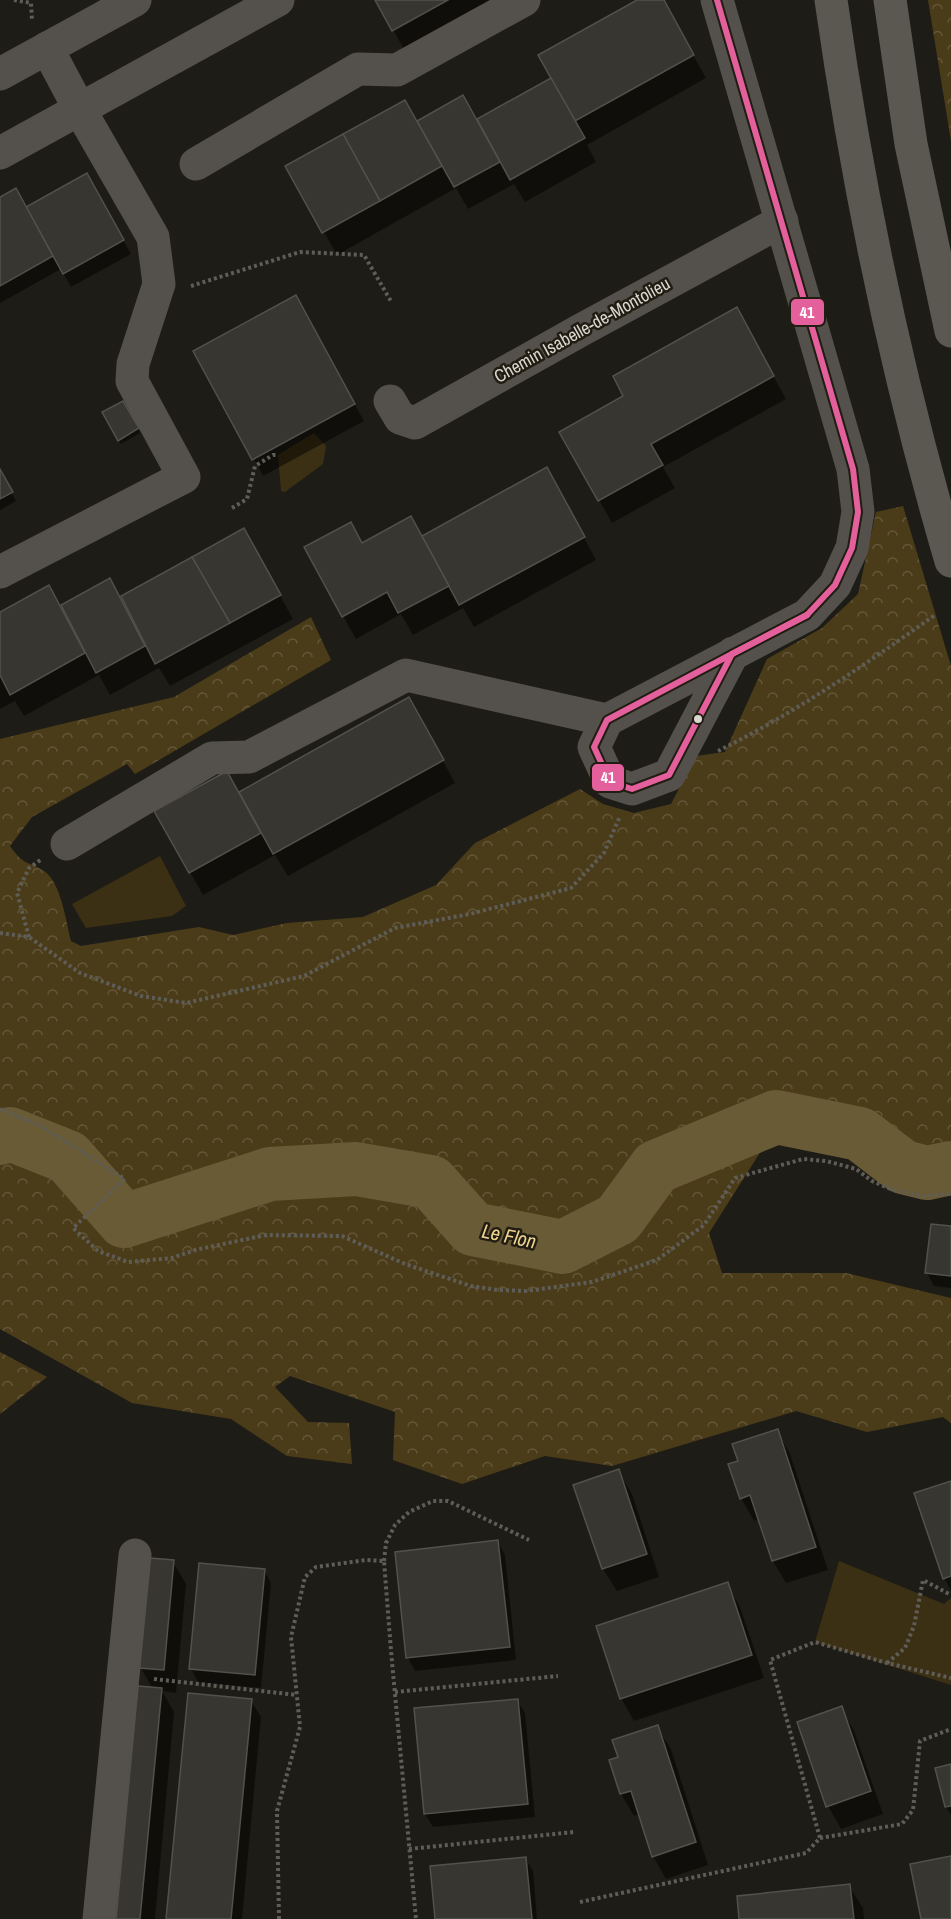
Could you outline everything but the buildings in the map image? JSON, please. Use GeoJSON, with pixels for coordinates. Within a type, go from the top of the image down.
{"type":"FeatureCollection","features":[{"type":"Feature","properties":{"kind":"highway"},"geometry":{"type":"LineString","coordinates":[[831,0],[870,237],[906,397],[951,561]]}},
{"type":"Feature","properties":{"kind":"highway"},"geometry":{"type":"LineString","coordinates":[[891,0],[912,144],[951,331]]}},
{"type":"Feature","properties":{"kind":"street"},"geometry":{"type":"LineString","coordinates":[[0,74],[40,38],[135,0]]}},
{"type":"Feature","properties":{"kind":"street"},"geometry":{"type":"LineString","coordinates":[[0,153],[278,0]]}},
{"type":"Feature","properties":{"kind":"street"},"geometry":{"type":"LineString","coordinates":[[196,164],[358,69],[397,70],[524,0]]}},
{"type":"Feature","properties":{"kind":"street"},"geometry":{"type":"LineString","coordinates":[[717,0],[854,469],[858,512],[852,548],[835,585],[807,615],[733,653],[607,720],[594,747],[610,782],[632,789],[669,775],[733,653]]}},
{"type":"Feature","properties":{"kind":"street"},"geometry":{"type":"LineString","coordinates":[[0,572],[184,477],[132,381],[133,364],[159,284],[153,237],[40,38]]}},
{"type":"Feature","properties":{"kind":"street","name":"Chemin Isabelle-de-Montolieu"},"geometry":{"type":"LineString","coordinates":[[390,401],[400,418],[415,423],[782,221]]}},
{"type":"Feature","properties":{"kind":"street"},"geometry":{"type":"LineString","coordinates":[[67,844],[212,758],[249,758],[406,675],[607,720]]}},
{"type":"Feature","properties":{"kind":"street"},"geometry":{"type":"LineString","coordinates":[[99,1919],[135,1555]]}},
{"type":"Feature","properties":{"kind":"path"},"geometry":{"type":"LineString","coordinates":[[14,0],[31,1],[40,38]]}},
{"type":"Feature","properties":{"kind":"path"},"geometry":{"type":"LineString","coordinates":[[180,289],[300,252],[364,255],[392,303]]}},
{"type":"Feature","properties":{"kind":"path"},"geometry":{"type":"LineString","coordinates":[[232,508],[247,499],[255,466],[273,455],[278,455]]}},
{"type":"Feature","properties":{"kind":"path"},"geometry":{"type":"LineString","coordinates":[[715,753],[761,730],[936,615]]}},
{"type":"Feature","properties":{"kind":"path"},"geometry":{"type":"LineString","coordinates":[[0,933],[28,937],[80,973],[141,996],[186,1003],[304,976],[395,928],[470,914],[571,888],[604,853],[624,808]]}},
{"type":"Feature","properties":{"kind":"path"},"geometry":{"type":"LineString","coordinates":[[28,937],[17,893],[29,868],[67,844]]}},
{"type":"Feature","properties":{"kind":"path"},"geometry":{"type":"LineString","coordinates":[[0,1109],[40,1126],[125,1179],[73,1228],[98,1251],[128,1262],[172,1258],[195,1250],[266,1235],[342,1236],[405,1264],[471,1286],[498,1290],[526,1290],[592,1282],[657,1260],[704,1225],[735,1178],[804,1159],[826,1161],[856,1169],[872,1181],[893,1190],[924,1196],[951,1194]]}},
{"type":"Feature","properties":{"kind":"path"},"geometry":{"type":"LineString","coordinates":[[416,1919],[384,1561],[386,1543],[395,1525],[409,1512],[433,1501],[448,1501],[529,1540]]}},
{"type":"Feature","properties":{"kind":"path"},"geometry":{"type":"LineString","coordinates":[[279,1919],[277,1811],[300,1727],[291,1637],[305,1576],[316,1566],[366,1560],[384,1561]]}},
{"type":"Feature","properties":{"kind":"path"},"geometry":{"type":"LineString","coordinates":[[886,1663],[905,1648],[914,1626],[923,1580],[951,1595]]}},
{"type":"Feature","properties":{"kind":"path"},"geometry":{"type":"LineString","coordinates":[[820,1838],[770,1660],[815,1642],[886,1663],[951,1678]]}},
{"type":"Feature","properties":{"kind":"path"},"geometry":{"type":"LineString","coordinates":[[123,1676],[297,1695]]}},
{"type":"Feature","properties":{"kind":"path"},"geometry":{"type":"LineString","coordinates":[[395,1692],[558,1676]]}},
{"type":"Feature","properties":{"kind":"path"},"geometry":{"type":"LineString","coordinates":[[580,1902],[806,1853],[820,1838],[902,1824],[913,1810],[920,1741],[951,1729]]}},
{"type":"Feature","properties":{"kind":"path"},"geometry":{"type":"LineString","coordinates":[[409,1849],[574,1832]]}},
{"type":"Feature","properties":{"kind":"green space"},"geometry":{"type":"Polygon","coordinates":[[[928,0],[951,0],[951,141],[928,0]]]}},
{"type":"Feature","properties":{"kind":"green space"},"geometry":{"type":"Polygon","coordinates":[[[903,506],[951,666],[951,1160],[817,1127],[761,1151],[709,1233],[722,1273],[846,1273],[951,1298],[951,1423],[943,1417],[867,1432],[796,1411],[612,1466],[545,1456],[462,1484],[393,1460],[395,1412],[290,1376],[275,1387],[308,1422],[349,1423],[352,1464],[287,1456],[231,1419],[132,1403],[0,1329],[0,739],[174,697],[311,617],[331,660],[135,774],[127,764],[32,817],[10,846],[22,860],[50,876],[59,893],[71,941],[81,946],[199,927],[233,935],[287,923],[363,917],[436,885],[475,843],[580,789],[603,804],[634,813],[671,804],[696,756],[725,752],[767,659],[822,628],[858,594],[876,512],[903,506]]]}},
{"type":"Feature","properties":{"kind":"green space"},"geometry":{"type":"Polygon","coordinates":[[[0,1352],[47,1377],[0,1414],[0,1352]]]}},
{"type":"Feature","properties":{"kind":"shaded area"},"geometry":{"type":"Polygon","coordinates":[[[314,433],[326,446],[323,464],[285,492],[281,491],[278,455],[314,433]]]}},
{"type":"Feature","properties":{"kind":"shaded area"},"geometry":{"type":"Polygon","coordinates":[[[160,856],[186,906],[172,916],[86,928],[72,904],[160,856]]]}},
{"type":"Feature","properties":{"kind":"shaded area"},"geometry":{"type":"Polygon","coordinates":[[[839,1561],[944,1604],[951,1598],[951,1685],[815,1642],[839,1561]]]}},
{"type":"Feature","properties":{"kind":"waterway","name":"Le Flon"},"geometry":{"type":"LineString","coordinates":[[0,1138],[10,1134],[68,1157],[124,1221],[270,1174],[356,1169],[431,1182],[473,1229],[563,1247],[618,1219],[656,1167],[776,1117],[860,1134],[903,1167],[927,1173],[951,1168]]}},
{"type":"Feature","properties":{"kind":"transit line","name":"41"},"geometry":{"type":"LineString","coordinates":[[717,0],[853,469],[858,512],[852,548],[835,585],[807,615]]}},
{"type":"Feature","properties":{"kind":"transit line","name":"41"},"geometry":{"type":"LineString","coordinates":[[732,654],[807,615]]}},
{"type":"Feature","properties":{"kind":"transit line","name":"41"},"geometry":{"type":"LineString","coordinates":[[732,654],[807,615]]}},
{"type":"Feature","properties":{"kind":"transit line","name":"41"},"geometry":{"type":"LineString","coordinates":[[732,654],[669,775],[632,789],[610,782],[594,747],[607,720],[732,654]]}}]}
